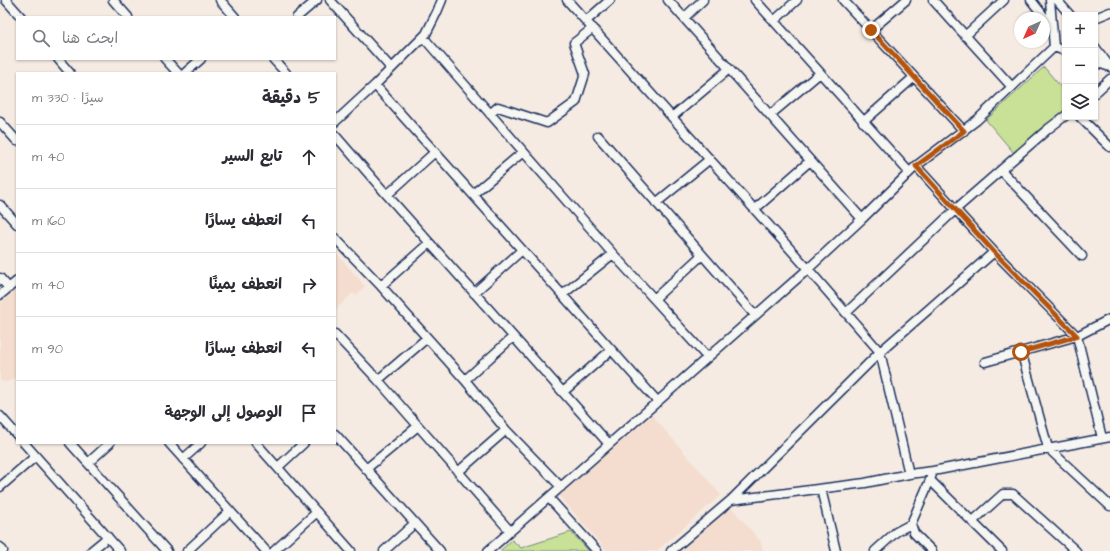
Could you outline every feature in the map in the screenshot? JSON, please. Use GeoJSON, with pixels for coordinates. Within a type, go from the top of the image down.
{"type":"FeatureCollection","features":[{"type":"Feature","properties":{"kind":"street"},"geometry":{"type":"LineString","coordinates":[[6,0],[20,16]]}},
{"type":"Feature","properties":{"kind":"street"},"geometry":{"type":"LineString","coordinates":[[113,0],[127,16]]}},
{"type":"Feature","properties":{"kind":"street"},"geometry":{"type":"LineString","coordinates":[[220,0],[234,16]]}},
{"type":"Feature","properties":{"kind":"street"},"geometry":{"type":"LineString","coordinates":[[298,16],[317,0]]}},
{"type":"Feature","properties":{"kind":"street"},"geometry":{"type":"LineString","coordinates":[[330,0],[391,68]]}},
{"type":"Feature","properties":{"kind":"street"},"geometry":{"type":"LineString","coordinates":[[336,121],[426,34],[442,0]]}},
{"type":"Feature","properties":{"kind":"street"},"geometry":{"type":"LineString","coordinates":[[567,0],[755,209],[880,352],[909,474]]}},
{"type":"Feature","properties":{"kind":"street"},"geometry":{"type":"LineString","coordinates":[[586,21],[610,0]]}},
{"type":"Feature","properties":{"kind":"street"},"geometry":{"type":"LineString","coordinates":[[668,0],[862,219]]}},
{"type":"Feature","properties":{"kind":"street"},"geometry":{"type":"LineString","coordinates":[[684,18],[704,0]]}},
{"type":"Feature","properties":{"kind":"street"},"geometry":{"type":"LineString","coordinates":[[755,0],[909,172]]}},
{"type":"Feature","properties":{"kind":"street"},"geometry":{"type":"LineString","coordinates":[[774,21],[797,0]]}},
{"type":"Feature","properties":{"kind":"street"},"geometry":{"type":"LineString","coordinates":[[843,0],[913,78],[964,131]]}},
{"type":"Feature","properties":{"kind":"street"},"geometry":{"type":"LineString","coordinates":[[871,30],[906,0]]}},
{"type":"Feature","properties":{"kind":"street"},"geometry":{"type":"LineString","coordinates":[[933,0],[1012,87]]}},
{"type":"Feature","properties":{"kind":"street"},"geometry":{"type":"LineString","coordinates":[[966,36],[1004,0]]}},
{"type":"Feature","properties":{"kind":"street"},"geometry":{"type":"LineString","coordinates":[[1031,0],[1052,27]]}},
{"type":"Feature","properties":{"kind":"street"},"geometry":{"type":"LineString","coordinates":[[1050,0],[1054,48]]}},
{"type":"Feature","properties":{"kind":"street"},"geometry":{"type":"LineString","coordinates":[[1057,0],[1067,12]]}},
{"type":"Feature","properties":{"kind":"street"},"geometry":{"type":"LineString","coordinates":[[1098,17],[1110,12]]}},
{"type":"Feature","properties":{"kind":"street"},"geometry":{"type":"LineString","coordinates":[[490,114],[498,107],[511,113],[546,123],[576,102],[585,74],[574,43],[593,28]]}},
{"type":"Feature","properties":{"kind":"street"},"geometry":{"type":"LineString","coordinates":[[423,37],[613,254],[707,357]]}},
{"type":"Feature","properties":{"kind":"street"},"geometry":{"type":"LineString","coordinates":[[1054,48],[1062,51]]}},
{"type":"Feature","properties":{"kind":"street"},"geometry":{"type":"LineString","coordinates":[[488,551],[808,269],[862,219],[909,172],[964,131],[1054,48]]}},
{"type":"Feature","properties":{"kind":"street"},"geometry":{"type":"LineString","coordinates":[[1096,48],[1110,67]]}},
{"type":"Feature","properties":{"kind":"street"},"geometry":{"type":"LineString","coordinates":[[59,60],[69,72]]}},
{"type":"Feature","properties":{"kind":"street"},"geometry":{"type":"LineString","coordinates":[[166,60],[177,72]]}},
{"type":"Feature","properties":{"kind":"street"},"geometry":{"type":"LineString","coordinates":[[186,72],[200,60]]}},
{"type":"Feature","properties":{"kind":"street"},"geometry":{"type":"LineString","coordinates":[[274,60],[285,72]]}},
{"type":"Feature","properties":{"kind":"street"},"geometry":{"type":"LineString","coordinates":[[1098,63],[1110,67]]}},
{"type":"Feature","properties":{"kind":"street"},"geometry":{"type":"LineString","coordinates":[[672,117],[729,69]]}},
{"type":"Feature","properties":{"kind":"street"},"geometry":{"type":"LineString","coordinates":[[770,115],[820,73]]}},
{"type":"Feature","properties":{"kind":"street"},"geometry":{"type":"LineString","coordinates":[[863,122],[913,78]]}},
{"type":"Feature","properties":{"kind":"street"},"geometry":{"type":"LineString","coordinates":[[1098,90],[1110,79]]}},
{"type":"Feature","properties":{"kind":"street"},"geometry":{"type":"LineString","coordinates":[[375,85],[658,402]]}},
{"type":"Feature","properties":{"kind":"street"},"geometry":{"type":"LineString","coordinates":[[846,313],[956,209],[1062,118]]}},
{"type":"Feature","properties":{"kind":"street"},"geometry":{"type":"LineString","coordinates":[[1083,120],[1110,147]]}},
{"type":"Feature","properties":{"kind":"street"},"geometry":{"type":"LineString","coordinates":[[0,122],[16,141]]}},
{"type":"Feature","properties":{"kind":"street"},"geometry":{"type":"LineString","coordinates":[[336,136],[608,444]]}},
{"type":"Feature","properties":{"kind":"street"},"geometry":{"type":"LineString","coordinates":[[598,136],[755,315]]}},
{"type":"Feature","properties":{"kind":"street"},"geometry":{"type":"LineString","coordinates":[[387,195],[435,152]]}},
{"type":"Feature","properties":{"kind":"street"},"geometry":{"type":"LineString","coordinates":[[473,194],[523,152]]}},
{"type":"Feature","properties":{"kind":"street"},"geometry":{"type":"LineString","coordinates":[[656,203],[710,159]]}},
{"type":"Feature","properties":{"kind":"street"},"geometry":{"type":"LineString","coordinates":[[755,209],[810,161]]}},
{"type":"Feature","properties":{"kind":"street"},"geometry":{"type":"LineString","coordinates":[[731,500],[821,490],[866,483],[1106,438],[1077,336],[994,252],[916,166]]}},
{"type":"Feature","properties":{"kind":"street"},"geometry":{"type":"LineString","coordinates":[[1001,170],[1082,256]]}},
{"type":"Feature","properties":{"kind":"street"},"geometry":{"type":"LineString","coordinates":[[0,205],[16,223]]}},
{"type":"Feature","properties":{"kind":"street"},"geometry":{"type":"LineString","coordinates":[[336,239],[381,286],[465,380],[506,430],[561,487]]}},
{"type":"Feature","properties":{"kind":"street"},"geometry":{"type":"LineString","coordinates":[[381,286],[429,243]]}},
{"type":"Feature","properties":{"kind":"street"},"geometry":{"type":"LineString","coordinates":[[474,293],[522,250]]}},
{"type":"Feature","properties":{"kind":"street"},"geometry":{"type":"LineString","coordinates":[[672,551],[731,500],[880,352],[994,252]]}},
{"type":"Feature","properties":{"kind":"street"},"geometry":{"type":"LineString","coordinates":[[562,295],[613,254]]}},
{"type":"Feature","properties":{"kind":"street"},"geometry":{"type":"LineString","coordinates":[[654,299],[702,255]]}},
{"type":"Feature","properties":{"kind":"street"},"geometry":{"type":"LineString","coordinates":[[0,278],[9,288]]}},
{"type":"Feature","properties":{"kind":"street"},"geometry":{"type":"LineString","coordinates":[[0,295],[16,282]]}},
{"type":"Feature","properties":{"kind":"street"},"geometry":{"type":"LineString","coordinates":[[985,362],[1077,336],[1110,319]]}},
{"type":"Feature","properties":{"kind":"street"},"geometry":{"type":"LineString","coordinates":[[336,335],[378,380],[510,531]]}},
{"type":"Feature","properties":{"kind":"street"},"geometry":{"type":"LineString","coordinates":[[465,380],[513,337]]}},
{"type":"Feature","properties":{"kind":"street"},"geometry":{"type":"LineString","coordinates":[[378,380],[427,338]]}},
{"type":"Feature","properties":{"kind":"street"},"geometry":{"type":"LineString","coordinates":[[563,392],[611,350]]}},
{"type":"Feature","properties":{"kind":"street"},"geometry":{"type":"LineString","coordinates":[[1021,352],[1048,448],[1110,506]]}},
{"type":"Feature","properties":{"kind":"street"},"geometry":{"type":"LineString","coordinates":[[0,416],[16,434]]}},
{"type":"Feature","properties":{"kind":"street"},"geometry":{"type":"LineString","coordinates":[[366,469],[418,426]]}},
{"type":"Feature","properties":{"kind":"street"},"geometry":{"type":"LineString","coordinates":[[458,472],[506,430]]}},
{"type":"Feature","properties":{"kind":"street"},"geometry":{"type":"LineString","coordinates":[[336,435],[440,551]]}},
{"type":"Feature","properties":{"kind":"street"},"geometry":{"type":"LineString","coordinates":[[25,444],[120,551]]}},
{"type":"Feature","properties":{"kind":"street"},"geometry":{"type":"LineString","coordinates":[[71,444],[167,551]]}},
{"type":"Feature","properties":{"kind":"street"},"geometry":{"type":"LineString","coordinates":[[88,463],[109,444]]}},
{"type":"Feature","properties":{"kind":"street"},"geometry":{"type":"LineString","coordinates":[[169,444],[266,551]]}},
{"type":"Feature","properties":{"kind":"street"},"geometry":{"type":"LineString","coordinates":[[182,459],[200,444]]}},
{"type":"Feature","properties":{"kind":"street"},"geometry":{"type":"LineString","coordinates":[[257,444],[351,551]]}},
{"type":"Feature","properties":{"kind":"street"},"geometry":{"type":"LineString","coordinates":[[278,467],[303,444]]}},
{"type":"Feature","properties":{"kind":"street"},"geometry":{"type":"LineString","coordinates":[[0,487],[36,456]]}},
{"type":"Feature","properties":{"kind":"street"},"geometry":{"type":"LineString","coordinates":[[875,551],[896,532],[911,524],[933,471]]}},
{"type":"Feature","properties":{"kind":"street"},"geometry":{"type":"LineString","coordinates":[[930,480],[1002,551]]}},
{"type":"Feature","properties":{"kind":"street"},"geometry":{"type":"LineString","coordinates":[[821,490],[836,551]]}},
{"type":"Feature","properties":{"kind":"street"},"geometry":{"type":"LineString","coordinates":[[973,521],[1003,494],[1013,494],[1076,551]]}},
{"type":"Feature","properties":{"kind":"street"},"geometry":{"type":"LineString","coordinates":[[549,498],[597,551]]}},
{"type":"Feature","properties":{"kind":"street"},"geometry":{"type":"LineString","coordinates":[[187,551],[230,511]]}},
{"type":"Feature","properties":{"kind":"street"},"geometry":{"type":"LineString","coordinates":[[274,551],[317,512]]}},
{"type":"Feature","properties":{"kind":"street"},"geometry":{"type":"LineString","coordinates":[[384,551],[415,523]]}},
{"type":"Feature","properties":{"kind":"street"},"geometry":{"type":"LineString","coordinates":[[911,524],[914,533],[932,551]]}},
{"type":"Feature","properties":{"kind":"street"},"geometry":{"type":"LineString","coordinates":[[91,551],[108,537]]}},
{"type":"Feature","properties":{"kind":"street"},"geometry":{"type":"LineString","coordinates":[[0,547],[3,551]]}},
{"type":"Feature","properties":{"kind":"shaded area"},"geometry":{"type":"Polygon","coordinates":[[[336,253],[365,286],[356,296],[353,293],[336,309],[336,253]]]}},
{"type":"Feature","properties":{"kind":"shaded area"},"geometry":{"type":"Polygon","coordinates":[[[16,290],[16,378],[7,382],[0,381],[0,304],[16,290]]]}},
{"type":"Feature","properties":{"kind":"shaded area"},"geometry":{"type":"Polygon","coordinates":[[[652,415],[721,495],[657,551],[607,551],[559,496],[652,415]]]}},
{"type":"Feature","properties":{"kind":"shaded area"},"geometry":{"type":"Polygon","coordinates":[[[731,507],[761,542],[763,551],[680,551],[731,507]]]}},
{"type":"Feature","properties":{"kind":"green space"},"geometry":{"type":"Polygon","coordinates":[[[1044,67],[1062,88],[1062,114],[1014,153],[986,120],[1044,67]]]}},
{"type":"Feature","properties":{"kind":"green space"},"geometry":{"type":"Polygon","coordinates":[[[571,532],[589,551],[500,551],[512,540],[521,548],[571,532]]]}},
{"type":"Feature","properties":{"kind":"route"},"geometry":{"type":"LineString","coordinates":[[871,30],[913,78],[964,131],[916,166],[994,252],[1077,336],[1021,352]]}}]}
